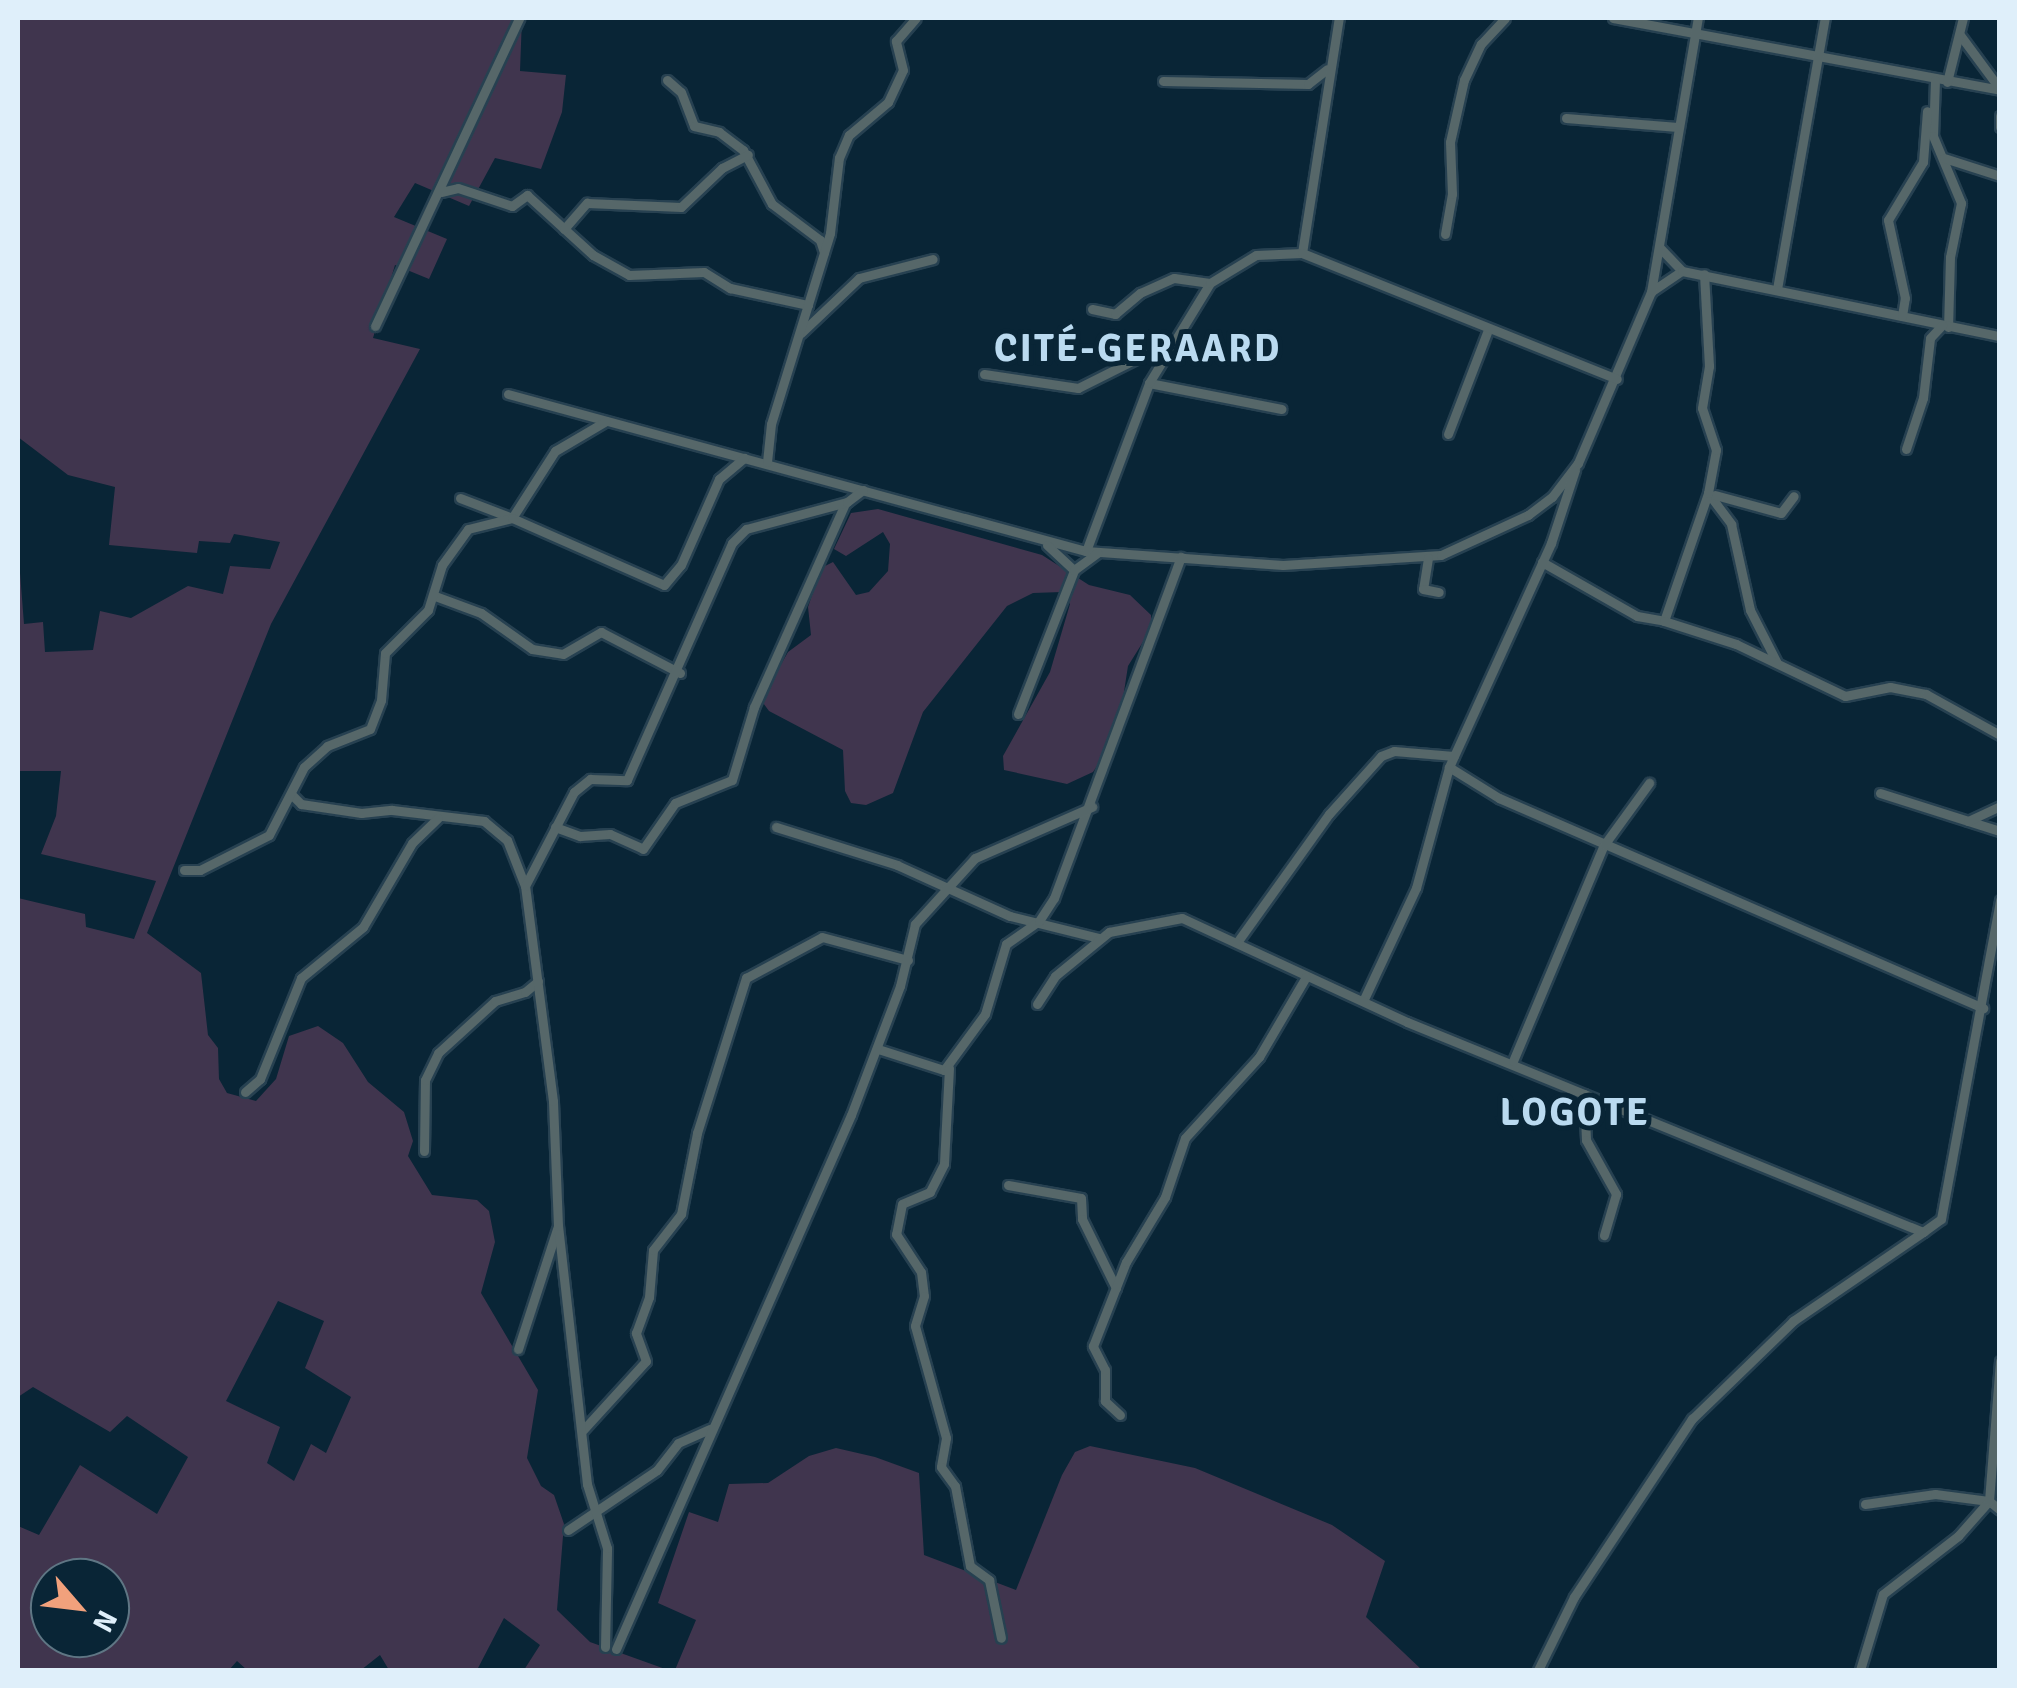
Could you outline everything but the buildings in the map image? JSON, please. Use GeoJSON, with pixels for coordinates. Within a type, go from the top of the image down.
{"type":"FeatureCollection","features":[{"type":"Feature","properties":{"kind":"street"},"geometry":{"type":"LineString","coordinates":[[376,326],[519,18]]}},
{"type":"Feature","properties":{"kind":"street"},"geometry":{"type":"LineString","coordinates":[[767,462],[771,424],[824,254],[839,158],[849,135],[888,102],[903,70],[896,41],[916,18]]}},
{"type":"Feature","properties":{"kind":"street"},"geometry":{"type":"LineString","coordinates":[[1302,252],[1338,18]]}},
{"type":"Feature","properties":{"kind":"street"},"geometry":{"type":"LineString","coordinates":[[1445,234],[1450,142],[1464,80],[1481,44],[1506,18]]}},
{"type":"Feature","properties":{"kind":"street"},"geometry":{"type":"LineString","coordinates":[[1613,18],[2000,90]]}},
{"type":"Feature","properties":{"kind":"street"},"geometry":{"type":"LineString","coordinates":[[1364,999],[1420,876],[1449,768],[1542,562],[1578,463],[1617,380],[1651,292],[1698,18]]}},
{"type":"Feature","properties":{"kind":"street"},"geometry":{"type":"LineString","coordinates":[[1777,290],[1825,18]]}},
{"type":"Feature","properties":{"kind":"street"},"geometry":{"type":"LineString","coordinates":[[1947,82],[1964,18]]}},
{"type":"Feature","properties":{"kind":"street"},"geometry":{"type":"LineString","coordinates":[[1960,35],[2000,90]]}},
{"type":"Feature","properties":{"kind":"street"},"geometry":{"type":"LineString","coordinates":[[1163,81],[1308,84],[1330,67]]}},
{"type":"Feature","properties":{"kind":"street"},"geometry":{"type":"LineString","coordinates":[[667,80],[681,92],[694,126],[720,132],[748,156],[772,204],[820,240],[824,254]]}},
{"type":"Feature","properties":{"kind":"street"},"geometry":{"type":"LineString","coordinates":[[1902,316],[1905,298],[1888,220],[1923,162],[1934,80]]}},
{"type":"Feature","properties":{"kind":"street"},"geometry":{"type":"LineString","coordinates":[[1930,105],[1933,136],[1961,203],[1950,258],[1945,326],[1930,338]]}},
{"type":"Feature","properties":{"kind":"street"},"geometry":{"type":"LineString","coordinates":[[2000,116],[2000,127]]}},
{"type":"Feature","properties":{"kind":"street"},"geometry":{"type":"LineString","coordinates":[[1566,118],[1678,127]]}},
{"type":"Feature","properties":{"kind":"street"},"geometry":{"type":"LineString","coordinates":[[564,229],[587,202],[681,206],[722,168],[748,156]]}},
{"type":"Feature","properties":{"kind":"street"},"geometry":{"type":"LineString","coordinates":[[1944,158],[2000,176]]}},
{"type":"Feature","properties":{"kind":"street"},"geometry":{"type":"LineString","coordinates":[[441,192],[458,188],[512,206],[527,195],[564,229],[629,275],[704,272],[730,288],[808,304]]}},
{"type":"Feature","properties":{"kind":"street"},"geometry":{"type":"LineString","coordinates":[[1660,248],[1682,271]]}},
{"type":"Feature","properties":{"kind":"street"},"geometry":{"type":"LineString","coordinates":[[1018,714],[1074,570],[1092,552],[1148,383],[1210,284],[1256,254],[1302,252],[1617,380]]}},
{"type":"Feature","properties":{"kind":"street"},"geometry":{"type":"LineString","coordinates":[[799,335],[859,278],[933,259]]}},
{"type":"Feature","properties":{"kind":"street"},"geometry":{"type":"LineString","coordinates":[[1651,292],[1661,279],[1682,271],[2000,336]]}},
{"type":"Feature","properties":{"kind":"street"},"geometry":{"type":"LineString","coordinates":[[1664,621],[1711,494],[1716,450],[1702,408],[1709,366],[1704,274]]}},
{"type":"Feature","properties":{"kind":"street"},"geometry":{"type":"LineString","coordinates":[[1092,308],[1116,314],[1174,278],[1210,284]]}},
{"type":"Feature","properties":{"kind":"street"},"geometry":{"type":"LineString","coordinates":[[1906,450],[1923,398],[1930,338],[1916,319]]}},
{"type":"Feature","properties":{"kind":"street"},"geometry":{"type":"LineString","coordinates":[[1448,434],[1488,330]]}},
{"type":"Feature","properties":{"kind":"street"},"geometry":{"type":"LineString","coordinates":[[984,374],[1078,388],[1174,340]]}},
{"type":"Feature","properties":{"kind":"street"},"geometry":{"type":"LineString","coordinates":[[1148,383],[1281,409]]}},
{"type":"Feature","properties":{"kind":"street"},"geometry":{"type":"LineString","coordinates":[[508,394],[767,462],[1043,542],[1092,552],[1283,565],[1428,558],[1493,536],[1552,497],[1578,463]]}},
{"type":"Feature","properties":{"kind":"street"},"geometry":{"type":"LineString","coordinates":[[184,870],[200,870],[268,834],[292,796],[304,767],[326,746],[370,729],[381,700],[385,653],[434,596],[456,539],[481,522],[512,518],[555,451],[606,421]]}},
{"type":"Feature","properties":{"kind":"street"},"geometry":{"type":"LineString","coordinates":[[460,498],[664,586],[681,565],[719,480],[744,458]]}},
{"type":"Feature","properties":{"kind":"street"},"geometry":{"type":"LineString","coordinates":[[525,886],[555,828],[590,778],[627,780],[680,673],[732,542],[746,530],[847,502],[863,490]]}},
{"type":"Feature","properties":{"kind":"street"},"geometry":{"type":"LineString","coordinates":[[1711,494],[1781,514],[1794,496]]}},
{"type":"Feature","properties":{"kind":"street"},"geometry":{"type":"LineString","coordinates":[[1711,494],[1732,524],[1750,610],[1778,663]]}},
{"type":"Feature","properties":{"kind":"street"},"geometry":{"type":"LineString","coordinates":[[555,828],[580,836],[610,834],[643,849],[675,803],[732,780],[754,707],[847,502]]}},
{"type":"Feature","properties":{"kind":"street"},"geometry":{"type":"LineString","coordinates":[[1043,542],[1074,570]]}},
{"type":"Feature","properties":{"kind":"street"},"geometry":{"type":"LineString","coordinates":[[1001,1638],[989,1580],[970,1566],[955,1486],[940,1467],[946,1438],[915,1326],[924,1296],[922,1272],[896,1234],[902,1204],[930,1192],[944,1164],[949,1068],[992,1003],[1003,950],[1039,921],[1092,807],[1106,752],[1182,557]]}},
{"type":"Feature","properties":{"kind":"street"},"geometry":{"type":"LineString","coordinates":[[1428,558],[1423,589],[1439,592]]}},
{"type":"Feature","properties":{"kind":"street"},"geometry":{"type":"LineString","coordinates":[[1542,562],[1637,616],[1664,621],[1778,663],[1845,696],[1890,687],[1926,694],[2000,735]]}},
{"type":"Feature","properties":{"kind":"street"},"geometry":{"type":"LineString","coordinates":[[434,596],[481,613],[532,648],[563,654],[601,632],[680,673]]}},
{"type":"Feature","properties":{"kind":"street"},"geometry":{"type":"LineString","coordinates":[[1238,941],[1329,814],[1381,756],[1394,751],[1454,756]]}},
{"type":"Feature","properties":{"kind":"street"},"geometry":{"type":"LineString","coordinates":[[1449,768],[1604,845],[1983,1008]]}},
{"type":"Feature","properties":{"kind":"street"},"geometry":{"type":"LineString","coordinates":[[1513,1062],[1604,845],[1648,782]]}},
{"type":"Feature","properties":{"kind":"street"},"geometry":{"type":"LineString","coordinates":[[1880,794],[2000,831]]}},
{"type":"Feature","properties":{"kind":"street"},"geometry":{"type":"LineString","coordinates":[[292,796],[301,804],[361,813],[392,810],[497,828],[516,854],[525,886],[553,1102],[558,1226],[583,1430],[594,1512],[607,1548],[611,1648],[716,1425],[878,1049],[908,960],[915,924],[975,858],[1092,807]]}},
{"type":"Feature","properties":{"kind":"street"},"geometry":{"type":"LineString","coordinates":[[1968,821],[2000,806]]}},
{"type":"Feature","properties":{"kind":"street"},"geometry":{"type":"LineString","coordinates":[[245,1092],[260,1080],[302,978],[363,927],[412,843],[438,818]]}},
{"type":"Feature","properties":{"kind":"street"},"geometry":{"type":"LineString","coordinates":[[776,827],[1039,921],[1099,938]]}},
{"type":"Feature","properties":{"kind":"street"},"geometry":{"type":"LineString","coordinates":[[1538,1670],[1574,1597],[1692,1418],[1793,1321],[1941,1219],[2000,900]]}},
{"type":"Feature","properties":{"kind":"street"},"geometry":{"type":"LineString","coordinates":[[1037,1004],[1054,976],[1099,938],[1182,918],[1238,941],[1306,977],[1922,1232]]}},
{"type":"Feature","properties":{"kind":"street"},"geometry":{"type":"LineString","coordinates":[[583,1430],[646,1361],[636,1332],[649,1297],[653,1250],[680,1214],[713,1074],[731,1038],[746,978],[822,937],[908,960]]}},
{"type":"Feature","properties":{"kind":"street"},"geometry":{"type":"LineString","coordinates":[[1120,1415],[1104,1400],[1105,1370],[1093,1346],[1116,1288],[1165,1198],[1185,1138],[1258,1057],[1306,977]]}},
{"type":"Feature","properties":{"kind":"street"},"geometry":{"type":"LineString","coordinates":[[424,1151],[425,1080],[438,1053],[495,1001],[538,981]]}},
{"type":"Feature","properties":{"kind":"street"},"geometry":{"type":"LineString","coordinates":[[878,1049],[949,1068]]}},
{"type":"Feature","properties":{"kind":"street"},"geometry":{"type":"LineString","coordinates":[[1584,1094],[1586,1140],[1616,1194],[1604,1235]]}},
{"type":"Feature","properties":{"kind":"street"},"geometry":{"type":"LineString","coordinates":[[1008,1185],[1081,1198],[1082,1219],[1116,1288]]}},
{"type":"Feature","properties":{"kind":"street"},"geometry":{"type":"LineString","coordinates":[[518,1349],[558,1226]]}},
{"type":"Feature","properties":{"kind":"street"},"geometry":{"type":"LineString","coordinates":[[1860,1670],[1883,1594],[1958,1536],[1989,1502],[2000,1360]]}},
{"type":"Feature","properties":{"kind":"street"},"geometry":{"type":"LineString","coordinates":[[568,1530],[657,1470],[678,1442],[704,1436],[716,1425]]}},
{"type":"Feature","properties":{"kind":"street"},"geometry":{"type":"LineString","coordinates":[[1865,1504],[1934,1494],[1989,1502],[2000,1510]]}},
{"type":"Feature","properties":{"kind":"shaded area"},"geometry":{"type":"Polygon","coordinates":[[[18,18],[522,18],[520,71],[566,75],[562,112],[541,169],[495,158],[469,206],[415,183],[394,217],[447,239],[429,279],[395,265],[373,338],[420,349],[271,624],[147,933],[201,973],[208,1035],[218,1048],[219,1079],[227,1093],[256,1101],[276,1079],[289,1036],[318,1026],[343,1043],[368,1082],[404,1112],[413,1141],[408,1156],[432,1195],[477,1200],[489,1211],[495,1242],[481,1293],[538,1390],[527,1458],[541,1486],[554,1495],[564,1524],[557,1610],[590,1642],[668,1670],[524,1670],[540,1645],[504,1618],[477,1670],[389,1670],[380,1655],[361,1670],[247,1670],[237,1661],[229,1670],[18,1670],[18,1526],[39,1535],[80,1465],[157,1514],[188,1457],[127,1416],[110,1432],[33,1387],[18,1397],[18,898],[85,914],[86,927],[134,939],[156,881],[41,854],[56,816],[61,771],[18,771],[18,547],[24,624],[43,622],[45,652],[93,650],[100,611],[131,618],[188,586],[223,594],[230,566],[270,569],[280,542],[234,534],[230,543],[199,541],[197,553],[109,545],[115,487],[68,475],[18,437],[18,18]],[[278,1301],[226,1401],[280,1427],[267,1463],[294,1481],[311,1444],[326,1453],[351,1397],[305,1368],[324,1321],[278,1301]]]}},
{"type":"Feature","properties":{"kind":"shaded area"},"geometry":{"type":"Polygon","coordinates":[[[878,509],[1042,555],[1089,585],[1130,595],[1151,615],[1151,629],[1128,666],[1117,737],[1093,772],[1067,784],[1004,770],[1003,756],[1050,672],[1070,604],[1062,592],[1033,593],[1007,606],[923,712],[893,793],[866,805],[851,803],[845,791],[843,750],[769,711],[761,700],[788,652],[811,635],[808,607],[821,568],[833,562],[856,595],[869,592],[888,571],[890,544],[883,532],[846,556],[834,549],[851,513],[878,509]]]}},
{"type":"Feature","properties":{"kind":"shaded area"},"geometry":{"type":"Polygon","coordinates":[[[1090,1446],[1195,1468],[1332,1525],[1385,1561],[1366,1617],[1422,1670],[675,1670],[696,1620],[658,1603],[689,1512],[718,1522],[729,1484],[768,1483],[809,1456],[836,1448],[919,1473],[924,1555],[1016,1590],[1062,1475],[1075,1452],[1090,1446]]]}},
{"type":"Feature","properties":{"kind":"district","name":"CITÉ-GERAARD"},"geometry":{"type":"Point","coordinates":[1138,349]}},
{"type":"Feature","properties":{"kind":"district","name":"LOGOTE"},"geometry":{"type":"Point","coordinates":[1575,1113]}}]}
